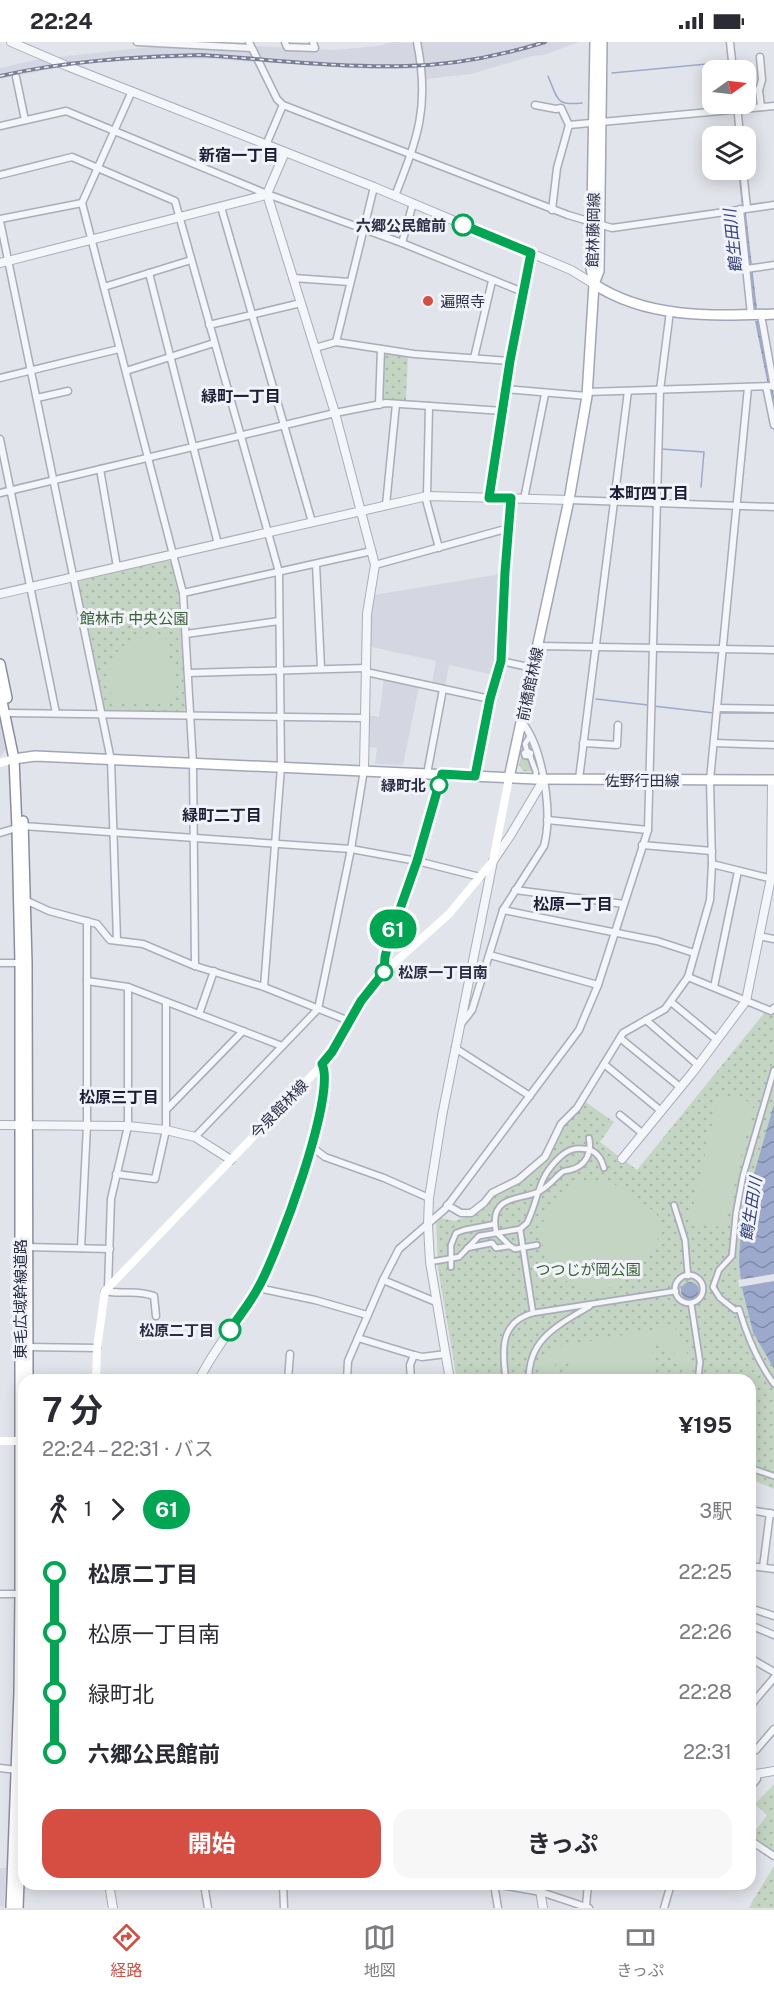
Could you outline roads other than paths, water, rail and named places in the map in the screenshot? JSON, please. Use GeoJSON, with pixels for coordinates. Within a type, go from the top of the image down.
{"type":"FeatureCollection","features":[{"type":"Feature","properties":{"kind":"main road","name":"館林藤岡線"},"geometry":{"type":"LineString","coordinates":[[595,42],[598,122]]}},
{"type":"Feature","properties":{"kind":"main road","name":"館林藤岡線"},"geometry":{"type":"LineString","coordinates":[[594,284],[591,268],[596,224],[602,42]]}},
{"type":"Feature","properties":{"kind":"main road"},"geometry":{"type":"LineString","coordinates":[[594,284],[609,294],[634,303],[670,311],[706,316],[774,315]]}},
{"type":"Feature","properties":{"kind":"main road","name":"前橋館林線"},"geometry":{"type":"LineString","coordinates":[[509,778],[569,500],[587,394],[594,284]]}},
{"type":"Feature","properties":{"kind":"main road","name":"東毛広域幹線道路"},"geometry":{"type":"LineString","coordinates":[[0,664],[17,758],[25,900],[22,1374]]}},
{"type":"Feature","properties":{"kind":"main road","name":"東毛広域幹線道路"},"geometry":{"type":"LineString","coordinates":[[0,692],[17,758]]}},
{"type":"Feature","properties":{"kind":"main road"},"geometry":{"type":"LineString","coordinates":[[0,764],[17,758],[35,756],[509,778],[493,861]]}},
{"type":"Feature","properties":{"kind":"main road","name":"佐野行田線"},"geometry":{"type":"LineString","coordinates":[[509,778],[773,780]]}},
{"type":"Feature","properties":{"kind":"main road","name":"東毛広域幹線道路"},"geometry":{"type":"LineString","coordinates":[[20,827],[20,963],[28,1374]]}},
{"type":"Feature","properties":{"kind":"main road","name":"今泉館林線"},"geometry":{"type":"LineString","coordinates":[[106,1290],[322,1064],[332,1052],[372,986],[384,972],[441,921],[493,861]]}},
{"type":"Feature","properties":{"kind":"main road"},"geometry":{"type":"LineString","coordinates":[[96,1374],[97,1348],[106,1290]]}},
{"type":"Feature","properties":{"kind":"main road"},"geometry":{"type":"LineString","coordinates":[[0,1441],[18,1441]]}},
{"type":"Feature","properties":{"kind":"main road","name":"東毛広域幹線道路"},"geometry":{"type":"LineString","coordinates":[[11,1908],[18,1811]]}},
{"type":"Feature","properties":{"kind":"main road","name":"東毛広域幹線道路"},"geometry":{"type":"LineString","coordinates":[[18,1890],[18,1908]]}},
{"type":"Feature","properties":{"kind":"street"},"geometry":{"type":"LineString","coordinates":[[12,42],[413,203],[586,277],[594,284]]}},
{"type":"Feature","properties":{"kind":"street"},"geometry":{"type":"LineString","coordinates":[[137,42],[250,45],[277,99],[283,105],[412,153],[552,210],[596,224],[612,228],[774,205]]}},
{"type":"Feature","properties":{"kind":"street"},"geometry":{"type":"LineString","coordinates":[[285,42],[287,47],[315,48],[314,42]]}},
{"type":"Feature","properties":{"kind":"street"},"geometry":{"type":"LineString","coordinates":[[395,196],[412,153],[423,107],[424,79],[417,42]]}},
{"type":"Feature","properties":{"kind":"street"},"geometry":{"type":"LineString","coordinates":[[730,42],[732,60]]}},
{"type":"Feature","properties":{"kind":"street"},"geometry":{"type":"LineString","coordinates":[[760,57],[761,107]]}},
{"type":"Feature","properties":{"kind":"street"},"geometry":{"type":"LineString","coordinates":[[16,77],[26,120]]}},
{"type":"Feature","properties":{"kind":"street"},"geometry":{"type":"LineString","coordinates":[[132,91],[82,203],[183,593],[193,764],[195,966]]}},
{"type":"Feature","properties":{"kind":"street"},"geometry":{"type":"LineString","coordinates":[[266,145],[283,105]]}},
{"type":"Feature","properties":{"kind":"street"},"geometry":{"type":"LineString","coordinates":[[535,105],[561,108],[569,125],[557,168],[552,210]]}},
{"type":"Feature","properties":{"kind":"street"},"geometry":{"type":"LineString","coordinates":[[756,107],[774,106]]}},
{"type":"Feature","properties":{"kind":"street"},"geometry":{"type":"LineString","coordinates":[[0,126],[66,111],[267,194],[402,243],[523,292]]}},
{"type":"Feature","properties":{"kind":"street"},"geometry":{"type":"LineString","coordinates":[[569,125],[702,111]]}},
{"type":"Feature","properties":{"kind":"street"},"geometry":{"type":"LineString","coordinates":[[195,1137],[318,1010],[351,849],[364,770],[367,614],[375,565],[335,413],[267,194],[285,152]]}},
{"type":"Feature","properties":{"kind":"street"},"geometry":{"type":"LineString","coordinates":[[0,175],[72,157],[175,201],[279,572],[281,767],[264,987]]}},
{"type":"Feature","properties":{"kind":"street"},"geometry":{"type":"LineString","coordinates":[[743,180],[751,315]]}},
{"type":"Feature","properties":{"kind":"street"},"geometry":{"type":"LineString","coordinates":[[336,342],[374,187]]}},
{"type":"Feature","properties":{"kind":"street"},"geometry":{"type":"LineString","coordinates":[[4,262],[267,194]]}},
{"type":"Feature","properties":{"kind":"street"},"geometry":{"type":"LineString","coordinates":[[82,203],[0,220],[4,262],[31,370],[111,760],[117,940]]}},
{"type":"Feature","properties":{"kind":"street"},"geometry":{"type":"LineString","coordinates":[[402,243],[413,203]]}},
{"type":"Feature","properties":{"kind":"street"},"geometry":{"type":"LineString","coordinates":[[221,207],[312,522]]}},
{"type":"Feature","properties":{"kind":"street"},"geometry":{"type":"LineString","coordinates":[[489,498],[505,389],[531,253]]}},
{"type":"Feature","properties":{"kind":"street"},"geometry":{"type":"LineString","coordinates":[[104,287],[191,260]]}},
{"type":"Feature","properties":{"kind":"street"},"geometry":{"type":"LineString","coordinates":[[749,269],[774,265]]}},
{"type":"Feature","properties":{"kind":"street"},"geometry":{"type":"LineString","coordinates":[[149,273],[218,544]]}},
{"type":"Feature","properties":{"kind":"street"},"geometry":{"type":"LineString","coordinates":[[293,278],[350,282]]}},
{"type":"Feature","properties":{"kind":"street"},"geometry":{"type":"LineString","coordinates":[[474,358],[492,280]]}},
{"type":"Feature","properties":{"kind":"street"},"geometry":{"type":"LineString","coordinates":[[209,325],[301,303]]}},
{"type":"Feature","properties":{"kind":"street"},"geometry":{"type":"LineString","coordinates":[[347,1374],[348,1361],[367,1315],[399,1249],[428,1225],[447,1205],[579,1030],[598,985],[648,830],[660,390],[670,311]]}},
{"type":"Feature","properties":{"kind":"street"},"geometry":{"type":"LineString","coordinates":[[761,315],[774,424]]}},
{"type":"Feature","properties":{"kind":"street"},"geometry":{"type":"LineString","coordinates":[[315,348],[336,342],[411,354],[510,361]]}},
{"type":"Feature","properties":{"kind":"street"},"geometry":{"type":"LineString","coordinates":[[126,371],[214,343]]}},
{"type":"Feature","properties":{"kind":"street"},"geometry":{"type":"LineString","coordinates":[[0,378],[119,349]]}},
{"type":"Feature","properties":{"kind":"street"},"geometry":{"type":"LineString","coordinates":[[379,405],[381,349]]}},
{"type":"Feature","properties":{"kind":"street"},"geometry":{"type":"LineString","coordinates":[[505,389],[545,394],[587,394],[771,386]]}},
{"type":"Feature","properties":{"kind":"street"},"geometry":{"type":"LineString","coordinates":[[447,1205],[460,1213],[471,1214],[484,1203],[492,1192],[518,1180],[545,1157],[561,1124],[577,1108],[620,1038],[632,1026],[658,1013],[671,1002],[688,977],[710,900],[712,851],[710,780],[748,387]]}},
{"type":"Feature","properties":{"kind":"street"},"geometry":{"type":"LineString","coordinates":[[37,398],[68,391]]}},
{"type":"Feature","properties":{"kind":"street"},"geometry":{"type":"LineString","coordinates":[[579,780],[628,391]]}},
{"type":"Feature","properties":{"kind":"street"},"geometry":{"type":"LineString","coordinates":[[524,499],[545,394]]}},
{"type":"Feature","properties":{"kind":"street"},"geometry":{"type":"LineString","coordinates":[[386,505],[396,404]]}},
{"type":"Feature","properties":{"kind":"street"},"geometry":{"type":"LineString","coordinates":[[0,493],[335,413],[379,405],[396,404],[503,411]]}},
{"type":"Feature","properties":{"kind":"street"},"geometry":{"type":"LineString","coordinates":[[429,406],[426,496],[439,548]]}},
{"type":"Feature","properties":{"kind":"street"},"geometry":{"type":"LineString","coordinates":[[0,439],[56,712]]}},
{"type":"Feature","properties":{"kind":"street"},"geometry":{"type":"LineString","coordinates":[[99,469],[117,567]]}},
{"type":"Feature","properties":{"kind":"street"},"geometry":{"type":"LineString","coordinates":[[0,594],[426,496],[774,507]]}},
{"type":"Feature","properties":{"kind":"street"},"geometry":{"type":"LineString","coordinates":[[475,776],[490,699],[501,661],[511,498]]}},
{"type":"Feature","properties":{"kind":"street"},"geometry":{"type":"LineString","coordinates":[[375,565],[509,528]]}},
{"type":"Feature","properties":{"kind":"street"},"geometry":{"type":"LineString","coordinates":[[183,593],[372,551]]}},
{"type":"Feature","properties":{"kind":"street"},"geometry":{"type":"LineString","coordinates":[[316,564],[321,668]]}},
{"type":"Feature","properties":{"kind":"street"},"geometry":{"type":"LineString","coordinates":[[186,634],[279,621]]}},
{"type":"Feature","properties":{"kind":"street"},"geometry":{"type":"LineString","coordinates":[[538,646],[774,650]]}},
{"type":"Feature","properties":{"kind":"street"},"geometry":{"type":"LineString","coordinates":[[501,661],[533,668]]}},
{"type":"Feature","properties":{"kind":"street"},"geometry":{"type":"LineString","coordinates":[[188,673],[321,668],[366,670],[490,699]]}},
{"type":"Feature","properties":{"kind":"street"},"geometry":{"type":"LineString","coordinates":[[427,774],[443,689]]}},
{"type":"Feature","properties":{"kind":"street"},"geometry":{"type":"LineString","coordinates":[[717,708],[774,710]]}},
{"type":"Feature","properties":{"kind":"street"},"geometry":{"type":"LineString","coordinates":[[10,713],[365,718]]}},
{"type":"Feature","properties":{"kind":"street"},"geometry":{"type":"LineString","coordinates":[[449,1374],[430,1262],[429,1198],[439,1132],[493,861],[510,836],[539,779],[530,736],[522,722]]}},
{"type":"Feature","properties":{"kind":"street"},"geometry":{"type":"LineString","coordinates":[[583,743],[617,745],[618,725]]}},
{"type":"Feature","properties":{"kind":"street"},"geometry":{"type":"LineString","coordinates":[[461,1024],[472,1010],[503,910],[544,846],[547,835],[546,785],[539,779],[527,754],[525,744],[530,736]]}},
{"type":"Feature","properties":{"kind":"street"},"geometry":{"type":"LineString","coordinates":[[714,743],[774,745]]}},
{"type":"Feature","properties":{"kind":"street"},"geometry":{"type":"LineString","coordinates":[[513,760],[520,759],[527,754]]}},
{"type":"Feature","properties":{"kind":"street"},"geometry":{"type":"LineString","coordinates":[[384,972],[389,940],[417,861],[442,774]]}},
{"type":"Feature","properties":{"kind":"street"},"geometry":{"type":"LineString","coordinates":[[622,1159],[746,1001],[773,879],[773,780]]}},
{"type":"Feature","properties":{"kind":"street"},"geometry":{"type":"LineString","coordinates":[[547,820],[648,830]]}},
{"type":"Feature","properties":{"kind":"street"},"geometry":{"type":"LineString","coordinates":[[0,833],[20,827],[351,849],[480,876]]}},
{"type":"Feature","properties":{"kind":"street"},"geometry":{"type":"LineString","coordinates":[[642,845],[712,851]]}},
{"type":"Feature","properties":{"kind":"street"},"geometry":{"type":"LineString","coordinates":[[712,864],[773,879]]}},
{"type":"Feature","properties":{"kind":"street"},"geometry":{"type":"LineString","coordinates":[[714,987],[738,871]]}},
{"type":"Feature","properties":{"kind":"street"},"geometry":{"type":"LineString","coordinates":[[515,890],[624,904]]}},
{"type":"Feature","properties":{"kind":"street"},"geometry":{"type":"LineString","coordinates":[[25,900],[49,911],[97,924],[110,939],[143,944],[195,966],[264,987],[349,1021]]}},
{"type":"Feature","properties":{"kind":"street"},"geometry":{"type":"LineString","coordinates":[[503,910],[657,941],[694,953]]}},
{"type":"Feature","properties":{"kind":"street"},"geometry":{"type":"LineString","coordinates":[[81,1248],[87,1125],[87,921]]}},
{"type":"Feature","properties":{"kind":"street"},"geometry":{"type":"LineString","coordinates":[[759,936],[774,939]]}},
{"type":"Feature","properties":{"kind":"street"},"geometry":{"type":"LineString","coordinates":[[490,955],[598,985]]}},
{"type":"Feature","properties":{"kind":"street"},"geometry":{"type":"LineString","coordinates":[[0,963],[20,963]]}},
{"type":"Feature","properties":{"kind":"street"},"geometry":{"type":"LineString","coordinates":[[199,1014],[214,971]]}},
{"type":"Feature","properties":{"kind":"street"},"geometry":{"type":"LineString","coordinates":[[688,977],[773,1010]]}},
{"type":"Feature","properties":{"kind":"street"},"geometry":{"type":"LineString","coordinates":[[87,981],[128,987],[282,1046]]}},
{"type":"Feature","properties":{"kind":"street"},"geometry":{"type":"LineString","coordinates":[[128,987],[128,1126],[111,1199],[106,1290],[113,1293],[142,1291],[154,1296],[156,1316]]}},
{"type":"Feature","properties":{"kind":"street"},"geometry":{"type":"LineString","coordinates":[[116,1174],[155,1179],[166,1130],[166,1002]]}},
{"type":"Feature","properties":{"kind":"street"},"geometry":{"type":"LineString","coordinates":[[671,1002],[717,1040]]}},
{"type":"Feature","properties":{"kind":"street"},"geometry":{"type":"LineString","coordinates":[[646,1020],[698,1065]]}},
{"type":"Feature","properties":{"kind":"street"},"geometry":{"type":"LineString","coordinates":[[167,1109],[243,1030]]}},
{"type":"Feature","properties":{"kind":"street"},"geometry":{"type":"LineString","coordinates":[[620,1038],[680,1087]]}},
{"type":"Feature","properties":{"kind":"street"},"geometry":{"type":"LineString","coordinates":[[455,1048],[530,1096]]}},
{"type":"Feature","properties":{"kind":"street"},"geometry":{"type":"LineString","coordinates":[[202,1374],[218,1346],[258,1288],[280,1238],[312,1148],[320,1114],[325,1074],[322,1064]]}},
{"type":"Feature","properties":{"kind":"street"},"geometry":{"type":"LineString","coordinates":[[604,1064],[661,1111]]}},
{"type":"Feature","properties":{"kind":"street"},"geometry":{"type":"LineString","coordinates":[[774,1070],[743,1176],[736,1213],[732,1256],[719,1270],[713,1287],[724,1302],[735,1310],[739,1309],[757,1358],[774,1384]]}},
{"type":"Feature","properties":{"kind":"street"},"geometry":{"type":"LineString","coordinates":[[620,1115],[642,1133]]}},
{"type":"Feature","properties":{"kind":"street"},"geometry":{"type":"LineString","coordinates":[[0,1125],[128,1126],[166,1130],[195,1137],[231,1160]]}},
{"type":"Feature","properties":{"kind":"street"},"geometry":{"type":"LineString","coordinates":[[537,1245],[515,1249],[510,1246],[496,1232],[495,1218],[502,1205],[510,1199],[537,1193],[548,1186],[562,1171],[578,1167],[585,1162],[591,1150],[589,1138]]}},
{"type":"Feature","properties":{"kind":"street"},"geometry":{"type":"LineString","coordinates":[[312,1148],[325,1157],[384,1178],[429,1198]]}},
{"type":"Feature","properties":{"kind":"street"},"geometry":{"type":"LineString","coordinates":[[430,1262],[459,1257],[478,1236],[520,1229],[531,1216],[546,1171],[566,1152],[578,1148],[591,1150],[601,1159],[604,1168]]}},
{"type":"Feature","properties":{"kind":"street"},"geometry":{"type":"LineString","coordinates":[[552,1166],[562,1171]]}},
{"type":"Feature","properties":{"kind":"street"},"geometry":{"type":"LineString","coordinates":[[674,1205],[685,1240],[688,1276]]}},
{"type":"Feature","properties":{"kind":"street"},"geometry":{"type":"LineString","coordinates":[[452,1267],[451,1245],[456,1233],[495,1224]]}},
{"type":"Feature","properties":{"kind":"street"},"geometry":{"type":"LineString","coordinates":[[520,1229],[533,1313]]}},
{"type":"Feature","properties":{"kind":"street"},"geometry":{"type":"LineString","coordinates":[[467,1248],[492,1243],[502,1238]]}},
{"type":"Feature","properties":{"kind":"street"},"geometry":{"type":"LineString","coordinates":[[492,1243],[496,1248],[510,1246]]}},
{"type":"Feature","properties":{"kind":"street"},"geometry":{"type":"LineString","coordinates":[[27,1247],[110,1249]]}},
{"type":"Feature","properties":{"kind":"street"},"geometry":{"type":"LineString","coordinates":[[688,1276],[698,1279],[703,1288],[699,1298],[691,1303],[682,1301],[676,1291],[680,1280],[688,1276]]}},
{"type":"Feature","properties":{"kind":"street"},"geometry":{"type":"LineString","coordinates":[[383,1280],[436,1302]]}},
{"type":"Feature","properties":{"kind":"street"},"geometry":{"type":"LineString","coordinates":[[258,1288],[315,1300],[367,1315]]}},
{"type":"Feature","properties":{"kind":"street"},"geometry":{"type":"LineString","coordinates":[[505,1374],[502,1353],[506,1336],[515,1322],[533,1313],[676,1291]]}},
{"type":"Feature","properties":{"kind":"street"},"geometry":{"type":"LineString","coordinates":[[691,1303],[699,1358],[698,1374]]}},
{"type":"Feature","properties":{"kind":"street"},"geometry":{"type":"LineString","coordinates":[[531,1374],[533,1355],[544,1337],[593,1304]]}},
{"type":"Feature","properties":{"kind":"street"},"geometry":{"type":"LineString","coordinates":[[358,1338],[422,1357],[446,1354]]}},
{"type":"Feature","properties":{"kind":"street"},"geometry":{"type":"LineString","coordinates":[[28,1347],[97,1348]]}},
{"type":"Feature","properties":{"kind":"street"},"geometry":{"type":"LineString","coordinates":[[288,1374],[290,1354]]}},
{"type":"Feature","properties":{"kind":"street"},"geometry":{"type":"LineString","coordinates":[[411,1374],[410,1365],[414,1355]]}},
{"type":"Feature","properties":{"kind":"street"},"geometry":{"type":"LineString","coordinates":[[756,1470],[774,1476]]}},
{"type":"Feature","properties":{"kind":"street"},"geometry":{"type":"LineString","coordinates":[[756,1511],[772,1513],[763,1567]]}},
{"type":"Feature","properties":{"kind":"street"},"geometry":{"type":"LineString","coordinates":[[756,1566],[774,1569]]}},
{"type":"Feature","properties":{"kind":"street"},"geometry":{"type":"LineString","coordinates":[[0,1594],[18,1594]]}},
{"type":"Feature","properties":{"kind":"street"},"geometry":{"type":"LineString","coordinates":[[756,1610],[774,1616]]}},
{"type":"Feature","properties":{"kind":"street"},"geometry":{"type":"LineString","coordinates":[[756,1628],[774,1635]]}},
{"type":"Feature","properties":{"kind":"street"},"geometry":{"type":"LineString","coordinates":[[756,1662],[774,1672]]}},
{"type":"Feature","properties":{"kind":"street"},"geometry":{"type":"LineString","coordinates":[[756,1698],[774,1678]]}},
{"type":"Feature","properties":{"kind":"street"},"geometry":{"type":"LineString","coordinates":[[756,1750],[774,1729]]}},
{"type":"Feature","properties":{"kind":"street"},"geometry":{"type":"LineString","coordinates":[[0,1768],[18,1769]]}},
{"type":"Feature","properties":{"kind":"street"},"geometry":{"type":"LineString","coordinates":[[756,1775],[774,1771]]}},
{"type":"Feature","properties":{"kind":"street"},"geometry":{"type":"LineString","coordinates":[[756,1844],[774,1856]]}},
{"type":"Feature","properties":{"kind":"street"},"geometry":{"type":"LineString","coordinates":[[110,1890],[113,1908]]}},
{"type":"Feature","properties":{"kind":"street"},"geometry":{"type":"LineString","coordinates":[[205,1890],[208,1908]]}},
{"type":"Feature","properties":{"kind":"street"},"geometry":{"type":"LineString","coordinates":[[284,1890],[284,1908]]}},
{"type":"Feature","properties":{"kind":"street"},"geometry":{"type":"LineString","coordinates":[[496,1890],[498,1908]]}},
{"type":"Feature","properties":{"kind":"street"},"geometry":{"type":"LineString","coordinates":[[540,1890],[543,1908]]}},
{"type":"Feature","properties":{"kind":"street"},"geometry":{"type":"LineString","coordinates":[[545,1890],[587,1907],[588,1890]]}},
{"type":"Feature","properties":{"kind":"street"},"geometry":{"type":"LineString","coordinates":[[664,1908],[669,1890]]}},
{"type":"Feature","properties":{"kind":"water"},"geometry":{"type":"Polygon","coordinates":[[[739,180],[742,180],[757,309],[753,309],[739,180]]]}},
{"type":"Feature","properties":{"kind":"water"},"geometry":{"type":"Polygon","coordinates":[[[755,321],[759,321],[774,396],[774,415],[755,321]]]}},
{"type":"Feature","properties":{"kind":"water","name":"鶴生田川"},"geometry":{"type":"Polygon","coordinates":[[[774,1104],[774,1369],[753,1332],[742,1288],[739,1262],[742,1216],[774,1104]]]}},
{"type":"Feature","properties":{"kind":"water"},"geometry":{"type":"Polygon","coordinates":[[[686,1282],[694,1282],[699,1287],[697,1298],[686,1300],[681,1295],[681,1287],[686,1282]]]}},
{"type":"Feature","properties":{"kind":"waterway"},"geometry":{"type":"LineString","coordinates":[[612,73],[702,64]]}},
{"type":"Feature","properties":{"kind":"waterway"},"geometry":{"type":"LineString","coordinates":[[548,76],[556,95],[562,102],[582,103]]}},
{"type":"Feature","properties":{"kind":"waterway"},"geometry":{"type":"LineString","coordinates":[[661,449],[704,452],[701,487]]}},
{"type":"Feature","properties":{"kind":"waterway"},"geometry":{"type":"LineString","coordinates":[[596,699],[648,705]]}},
{"type":"Feature","properties":{"kind":"waterway"},"geometry":{"type":"LineString","coordinates":[[653,706],[714,713]]}},
{"type":"Feature","properties":{"kind":"waterway"},"geometry":{"type":"LineString","coordinates":[[719,713],[774,713]]}},
{"type":"Feature","properties":{"kind":"railway"},"geometry":{"type":"LineString","coordinates":[[0,76],[99,61],[200,55],[354,66],[441,64],[511,52],[545,42]]}},
{"type":"Feature","properties":{"kind":"place","name":"六郷公民館前"},"geometry":{"type":"Point","coordinates":[463,225]}},
{"type":"Feature","properties":{"kind":"place","name":"遍照寺"},"geometry":{"type":"Point","coordinates":[428,301]}},
{"type":"Feature","properties":{"kind":"place","name":"緑町北"},"geometry":{"type":"Point","coordinates":[439,785]}},
{"type":"Feature","properties":{"kind":"place","name":"松原一丁目南"},"geometry":{"type":"Point","coordinates":[384,972]}},
{"type":"Feature","properties":{"kind":"place","name":"松原二丁目"},"geometry":{"type":"Point","coordinates":[230,1330]}},
{"type":"Feature","properties":{"kind":"district","name":"新宿一丁目"},"geometry":{"type":"Point","coordinates":[239,155]}},
{"type":"Feature","properties":{"kind":"district","name":"緑町一丁目"},"geometry":{"type":"Point","coordinates":[241,396]}},
{"type":"Feature","properties":{"kind":"district","name":"本町四丁目"},"geometry":{"type":"Point","coordinates":[649,493]}},
{"type":"Feature","properties":{"kind":"district","name":"緑町二丁目"},"geometry":{"type":"Point","coordinates":[222,815]}},
{"type":"Feature","properties":{"kind":"district","name":"松原一丁目"},"geometry":{"type":"Point","coordinates":[573,904]}},
{"type":"Feature","properties":{"kind":"district","name":"松原三丁目"},"geometry":{"type":"Point","coordinates":[119,1097]}},
{"type":"Feature","properties":{"kind":"park label","name":"館林市 中央公園"},"geometry":{"type":"Point","coordinates":[134,618]}},
{"type":"Feature","properties":{"kind":"park label","name":"つつじが岡公園"},"geometry":{"type":"Point","coordinates":[588,1269]}}]}
